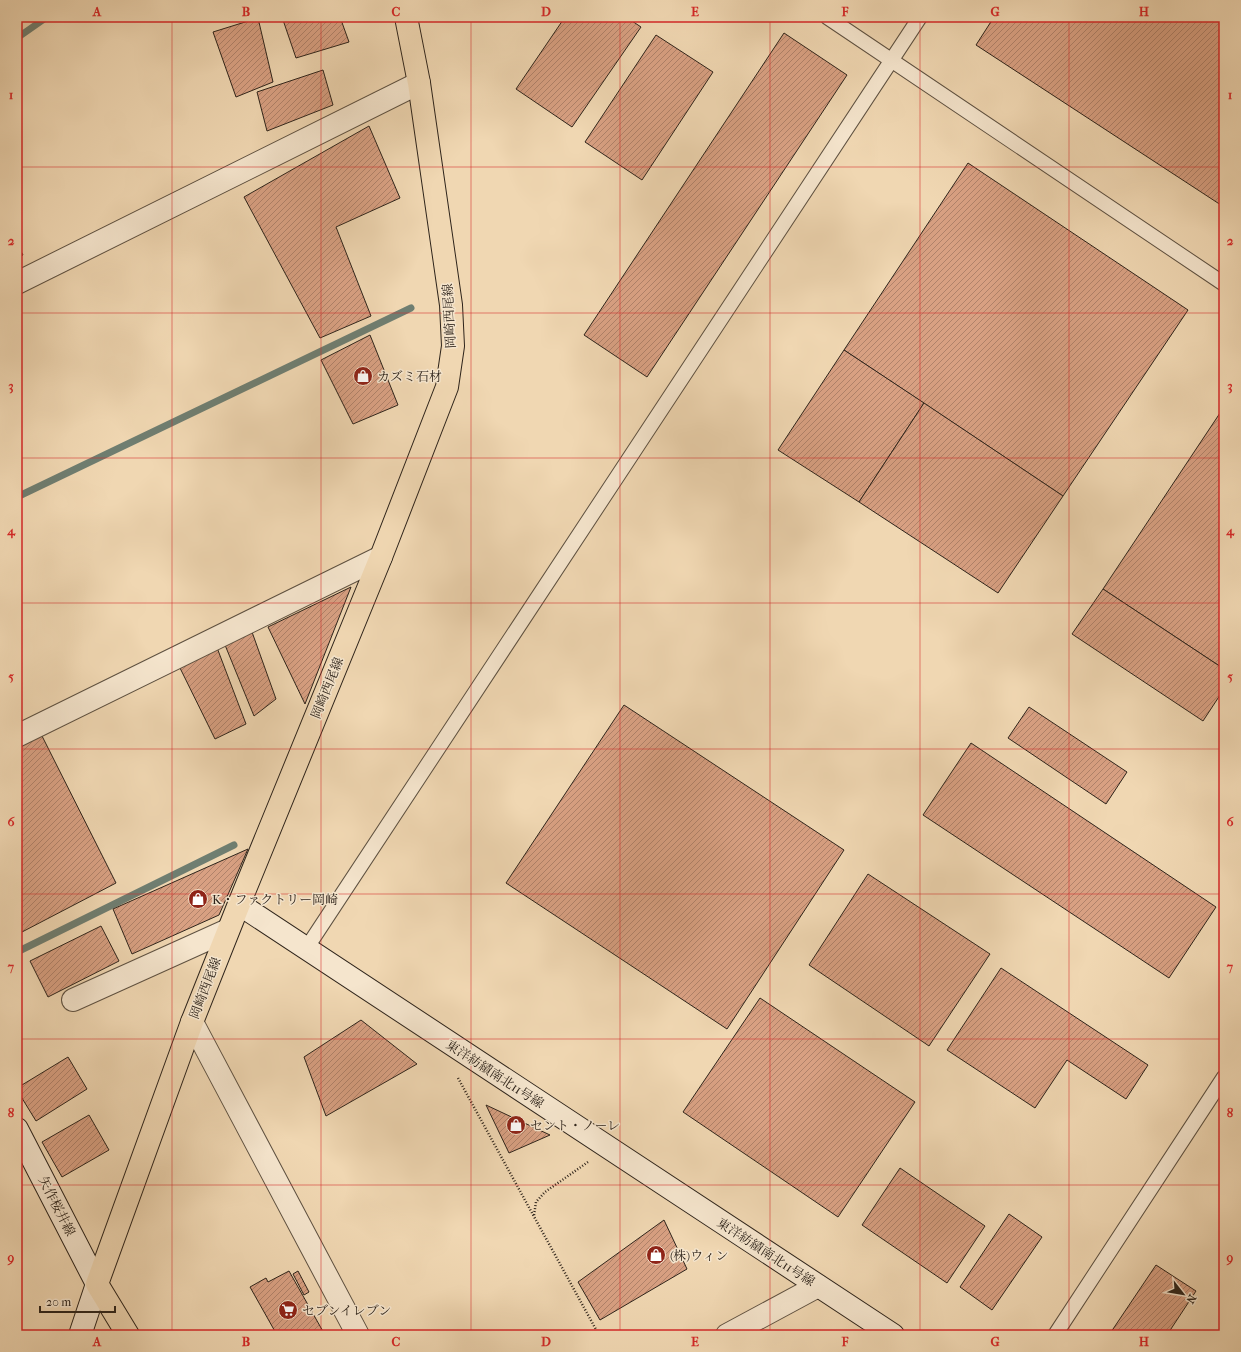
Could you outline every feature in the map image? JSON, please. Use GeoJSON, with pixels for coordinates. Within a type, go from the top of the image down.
{"type":"FeatureCollection","features":[{"type":"Feature","properties":{"kind":"main road","name":"岡崎西尾線"},"geometry":{"type":"LineString","coordinates":[[97,1284],[192,1022],[228,930],[381,557],[447,387],[453,346],[451,304],[419,83],[406,17]]}},
{"type":"Feature","properties":{"kind":"main road"},"geometry":{"type":"LineString","coordinates":[[97,1284],[128,1335]]}},
{"type":"Feature","properties":{"kind":"street"},"geometry":{"type":"LineString","coordinates":[[17,283],[419,83]]}},
{"type":"Feature","properties":{"kind":"street"},"geometry":{"type":"LineString","coordinates":[[17,736],[381,557]]}},
{"type":"Feature","properties":{"kind":"street","name":"東洋紡績南北11号線"},"geometry":{"type":"LineString","coordinates":[[239,904],[893,1335]]}},
{"type":"Feature","properties":{"kind":"street"},"geometry":{"type":"LineString","coordinates":[[73,1000],[228,930]]}},
{"type":"Feature","properties":{"kind":"street"},"geometry":{"type":"LineString","coordinates":[[192,1022],[358,1335]]}},
{"type":"Feature","properties":{"kind":"street","name":"矢作桜井線"},"geometry":{"type":"LineString","coordinates":[[17,1129],[97,1284]]}},
{"type":"Feature","properties":{"kind":"street"},"geometry":{"type":"LineString","coordinates":[[80,1335],[97,1284]]}},
{"type":"Feature","properties":{"kind":"street"},"geometry":{"type":"LineString","coordinates":[[727,1335],[818,1286]]}},
{"type":"Feature","properties":{"kind":"lane"},"geometry":{"type":"LineString","coordinates":[[827,17],[890,61],[1224,284]]}},
{"type":"Feature","properties":{"kind":"lane"},"geometry":{"type":"LineString","coordinates":[[306,948],[920,17]]}},
{"type":"Feature","properties":{"kind":"lane"},"geometry":{"type":"LineString","coordinates":[[1055,1335],[1224,1077]]}},
{"type":"Feature","properties":{"kind":"path"},"geometry":{"type":"LineString","coordinates":[[455,1073],[599,1335]]}},
{"type":"Feature","properties":{"kind":"path"},"geometry":{"type":"LineString","coordinates":[[534,1216],[536,1202],[545,1192],[608,1148]]}},
{"type":"Feature","properties":{"kind":"building"},"geometry":{"type":"Polygon","coordinates":[[[282,17],[340,17],[349,42],[296,58],[282,17]]]}},
{"type":"Feature","properties":{"kind":"building"},"geometry":{"type":"Polygon","coordinates":[[[565,17],[626,17],[641,27],[572,127],[516,89],[565,17]]]}},
{"type":"Feature","properties":{"kind":"building"},"geometry":{"type":"Polygon","coordinates":[[[994,17],[1224,17],[1224,207],[976,45],[994,17]]]}},
{"type":"Feature","properties":{"kind":"building"},"geometry":{"type":"Polygon","coordinates":[[[258,18],[273,82],[236,97],[213,32],[258,18]]]}},
{"type":"Feature","properties":{"kind":"building"},"geometry":{"type":"Polygon","coordinates":[[[784,33],[847,75],[647,377],[584,335],[784,33]]]}},
{"type":"Feature","properties":{"kind":"building"},"geometry":{"type":"Polygon","coordinates":[[[656,35],[713,72],[642,180],[585,142],[656,35]]]}},
{"type":"Feature","properties":{"kind":"building"},"geometry":{"type":"Polygon","coordinates":[[[323,70],[333,105],[267,131],[257,92],[323,70]]]}},
{"type":"Feature","properties":{"kind":"building"},"geometry":{"type":"Polygon","coordinates":[[[369,126],[400,198],[336,227],[371,316],[320,338],[244,197],[369,126]]]}},
{"type":"Feature","properties":{"kind":"building"},"geometry":{"type":"Polygon","coordinates":[[[968,163],[1188,310],[1063,496],[844,350],[968,163]]]}},
{"type":"Feature","properties":{"kind":"building"},"geometry":{"type":"Polygon","coordinates":[[[17,244],[23,255],[17,258],[17,244]]]}},
{"type":"Feature","properties":{"kind":"building"},"geometry":{"type":"Polygon","coordinates":[[[370,335],[398,405],[353,424],[321,360],[370,335]]]}},
{"type":"Feature","properties":{"kind":"building"},"geometry":{"type":"Polygon","coordinates":[[[844,350],[924,403],[859,502],[778,450],[844,350]]]}},
{"type":"Feature","properties":{"kind":"building"},"geometry":{"type":"Polygon","coordinates":[[[924,403],[1063,496],[998,593],[859,502],[924,403]]]}},
{"type":"Feature","properties":{"kind":"building"},"geometry":{"type":"Polygon","coordinates":[[[1224,407],[1224,669],[1103,589],[1224,407]]]}},
{"type":"Feature","properties":{"kind":"building"},"geometry":{"type":"Polygon","coordinates":[[[351,587],[305,704],[268,627],[351,587]]]}},
{"type":"Feature","properties":{"kind":"building"},"geometry":{"type":"Polygon","coordinates":[[[1103,589],[1224,669],[1224,689],[1203,721],[1072,634],[1103,589]]]}},
{"type":"Feature","properties":{"kind":"building"},"geometry":{"type":"Polygon","coordinates":[[[252,632],[276,699],[254,716],[225,645],[252,632]]]}},
{"type":"Feature","properties":{"kind":"building"},"geometry":{"type":"Polygon","coordinates":[[[216,645],[246,724],[215,739],[180,668],[216,645]]]}},
{"type":"Feature","properties":{"kind":"building"},"geometry":{"type":"Polygon","coordinates":[[[624,705],[844,850],[727,1029],[506,883],[624,705]]]}},
{"type":"Feature","properties":{"kind":"building"},"geometry":{"type":"Polygon","coordinates":[[[1029,707],[1127,772],[1106,804],[1008,738],[1029,707]]]}},
{"type":"Feature","properties":{"kind":"building"},"geometry":{"type":"Polygon","coordinates":[[[41,734],[116,883],[22,932],[17,922],[17,746],[41,734]]]}},
{"type":"Feature","properties":{"kind":"building"},"geometry":{"type":"Polygon","coordinates":[[[971,743],[1216,907],[1169,978],[923,815],[971,743]]]}},
{"type":"Feature","properties":{"kind":"building"},"geometry":{"type":"Polygon","coordinates":[[[248,849],[219,915],[132,954],[113,909],[248,849]]]}},
{"type":"Feature","properties":{"kind":"building"},"geometry":{"type":"Polygon","coordinates":[[[868,874],[990,954],[929,1046],[809,965],[868,874]]]}},
{"type":"Feature","properties":{"kind":"building"},"geometry":{"type":"Polygon","coordinates":[[[101,926],[119,961],[48,997],[30,961],[101,926]]]}},
{"type":"Feature","properties":{"kind":"building"},"geometry":{"type":"Polygon","coordinates":[[[1001,968],[1148,1065],[1126,1099],[1067,1060],[1035,1108],[947,1050],[1001,968]]]}},
{"type":"Feature","properties":{"kind":"building"},"geometry":{"type":"Polygon","coordinates":[[[760,998],[915,1102],[838,1217],[683,1112],[760,998]]]}},
{"type":"Feature","properties":{"kind":"building"},"geometry":{"type":"Polygon","coordinates":[[[361,1020],[417,1064],[326,1116],[304,1057],[361,1020]]]}},
{"type":"Feature","properties":{"kind":"building"},"geometry":{"type":"Polygon","coordinates":[[[68,1057],[87,1089],[36,1121],[17,1088],[68,1057]]]}},
{"type":"Feature","properties":{"kind":"building"},"geometry":{"type":"Polygon","coordinates":[[[486,1105],[550,1135],[509,1153],[486,1105]]]}},
{"type":"Feature","properties":{"kind":"building"},"geometry":{"type":"Polygon","coordinates":[[[89,1115],[109,1150],[62,1177],[42,1142],[89,1115]]]}},
{"type":"Feature","properties":{"kind":"building"},"geometry":{"type":"Polygon","coordinates":[[[900,1168],[985,1226],[947,1283],[862,1225],[900,1168]]]}},
{"type":"Feature","properties":{"kind":"building"},"geometry":{"type":"Polygon","coordinates":[[[1009,1214],[1042,1237],[992,1310],[960,1287],[1009,1214]]]}},
{"type":"Feature","properties":{"kind":"building"},"geometry":{"type":"Polygon","coordinates":[[[664,1220],[687,1269],[600,1320],[578,1282],[664,1220]]]}},
{"type":"Feature","properties":{"kind":"building"},"geometry":{"type":"Polygon","coordinates":[[[1156,1265],[1196,1291],[1167,1335],[1109,1335],[1156,1265]]]}},
{"type":"Feature","properties":{"kind":"building"},"geometry":{"type":"Polygon","coordinates":[[[289,1271],[325,1335],[277,1335],[250,1287],[266,1278],[268,1282],[289,1271]]]}},
{"type":"Feature","properties":{"kind":"building"},"geometry":{"type":"Polygon","coordinates":[[[298,1271],[309,1292],[304,1295],[293,1274],[298,1271]]]}},
{"type":"Feature","properties":{"kind":"waterway"},"geometry":{"type":"LineString","coordinates":[[17,38],[47,17]]}},
{"type":"Feature","properties":{"kind":"waterway"},"geometry":{"type":"LineString","coordinates":[[17,497],[411,308]]}},
{"type":"Feature","properties":{"kind":"waterway"},"geometry":{"type":"LineString","coordinates":[[17,952],[234,845]]}},
{"type":"Feature","properties":{"kind":"place","name":"カズミ石材"},"geometry":{"type":"Point","coordinates":[363,376]}},
{"type":"Feature","properties":{"kind":"place","name":"K・ファクトリー岡崎"},"geometry":{"type":"Point","coordinates":[198,899]}},
{"type":"Feature","properties":{"kind":"place","name":"セント・ノーレ"},"geometry":{"type":"Point","coordinates":[516,1125]}},
{"type":"Feature","properties":{"kind":"place","name":"(株)ウィン"},"geometry":{"type":"Point","coordinates":[656,1255]}},
{"type":"Feature","properties":{"kind":"place","name":"セブンイレブン"},"geometry":{"type":"Point","coordinates":[288,1310]}}]}
